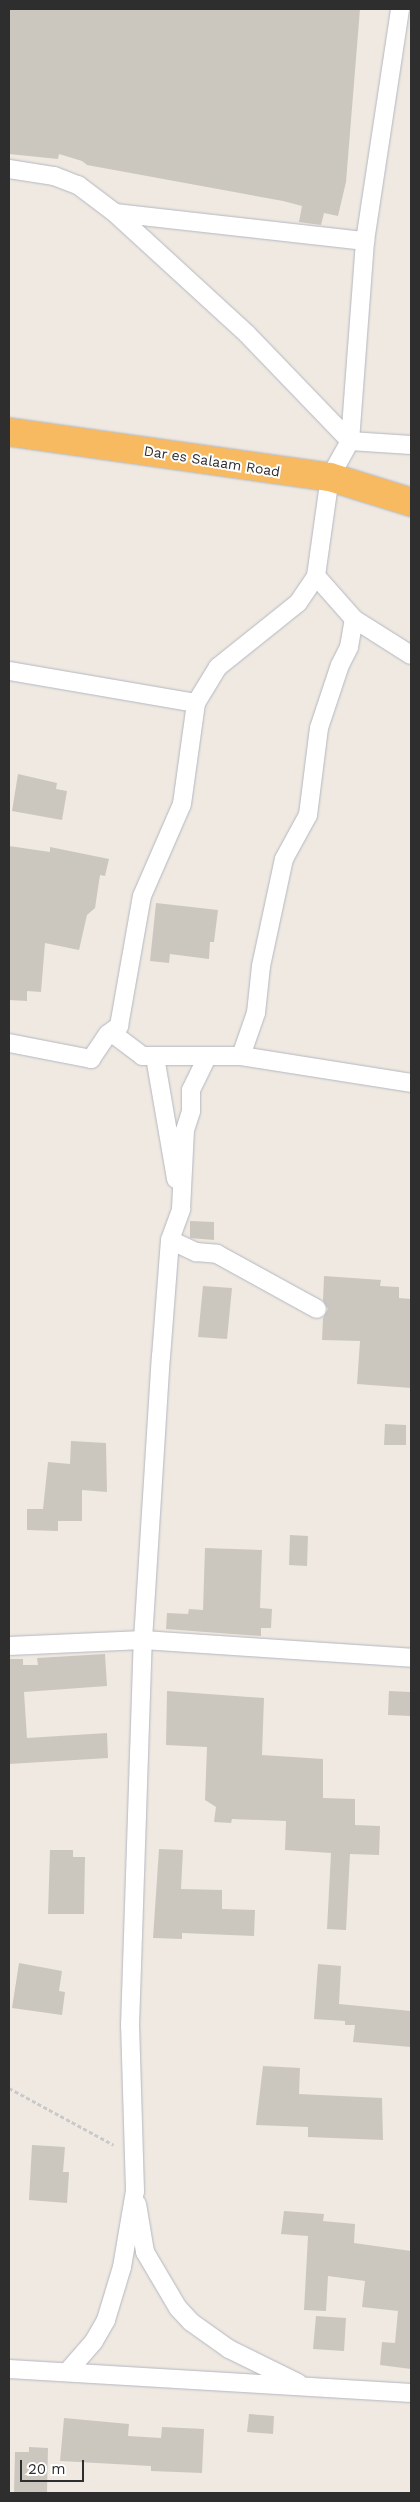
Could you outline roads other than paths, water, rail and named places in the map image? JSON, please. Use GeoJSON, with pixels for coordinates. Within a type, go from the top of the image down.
{"type":"FeatureCollection","features":[{"type":"Feature","properties":{"kind":"highway","name":"Dar es Salaam Road"},"geometry":{"type":"LineString","coordinates":[[9,432],[330,477],[411,502]]}},
{"type":"Feature","properties":{"kind":"street"},"geometry":{"type":"LineString","coordinates":[[9,1043],[91,1059],[108,1034],[112,1033],[122,1021],[133,935],[142,896],[182,804],[196,703],[218,667],[298,603],[316,576],[330,477],[350,441],[365,241],[400,9]]}},
{"type":"Feature","properties":{"kind":"street"},"geometry":{"type":"LineString","coordinates":[[9,169],[54,176],[78,185],[115,213],[247,334],[350,441],[411,445]]}},
{"type":"Feature","properties":{"kind":"street"},"geometry":{"type":"LineString","coordinates":[[115,213],[365,241]]}},
{"type":"Feature","properties":{"kind":"street"},"geometry":{"type":"LineString","coordinates":[[316,576],[354,619],[411,655]]}},
{"type":"Feature","properties":{"kind":"street"},"geometry":{"type":"LineString","coordinates":[[241,1056],[256,1013],[261,966],[284,859],[308,815],[319,728],[340,665],[349,647],[354,619]]}},
{"type":"Feature","properties":{"kind":"street"},"geometry":{"type":"LineString","coordinates":[[9,671],[196,703]]}},
{"type":"Feature","properties":{"kind":"street"},"geometry":{"type":"LineString","coordinates":[[112,1033],[142,1056],[241,1056],[411,1083]]}},
{"type":"Feature","properties":{"kind":"street"},"geometry":{"type":"LineString","coordinates":[[155,1057],[181,1210]]}},
{"type":"Feature","properties":{"kind":"street"},"geometry":{"type":"LineString","coordinates":[[207,1057],[191,1090],[185,1130],[181,1210],[170,1240],[144,1640],[130,2026],[135,2192],[145,2252],[178,2308],[191,2322],[228,2349],[306,2387]]}},
{"type":"Feature","properties":{"kind":"street"},"geometry":{"type":"LineString","coordinates":[[170,1240],[196,1252],[217,1254],[317,1310]]}},
{"type":"Feature","properties":{"kind":"street"},"geometry":{"type":"LineString","coordinates":[[9,1646],[144,1640],[411,1658]]}},
{"type":"Feature","properties":{"kind":"street"},"geometry":{"type":"LineString","coordinates":[[69,2370],[94,2342],[106,2320],[122,2266],[135,2192]]}},
{"type":"Feature","properties":{"kind":"street"},"geometry":{"type":"LineString","coordinates":[[9,2369],[69,2370],[411,2393]]}}]}
